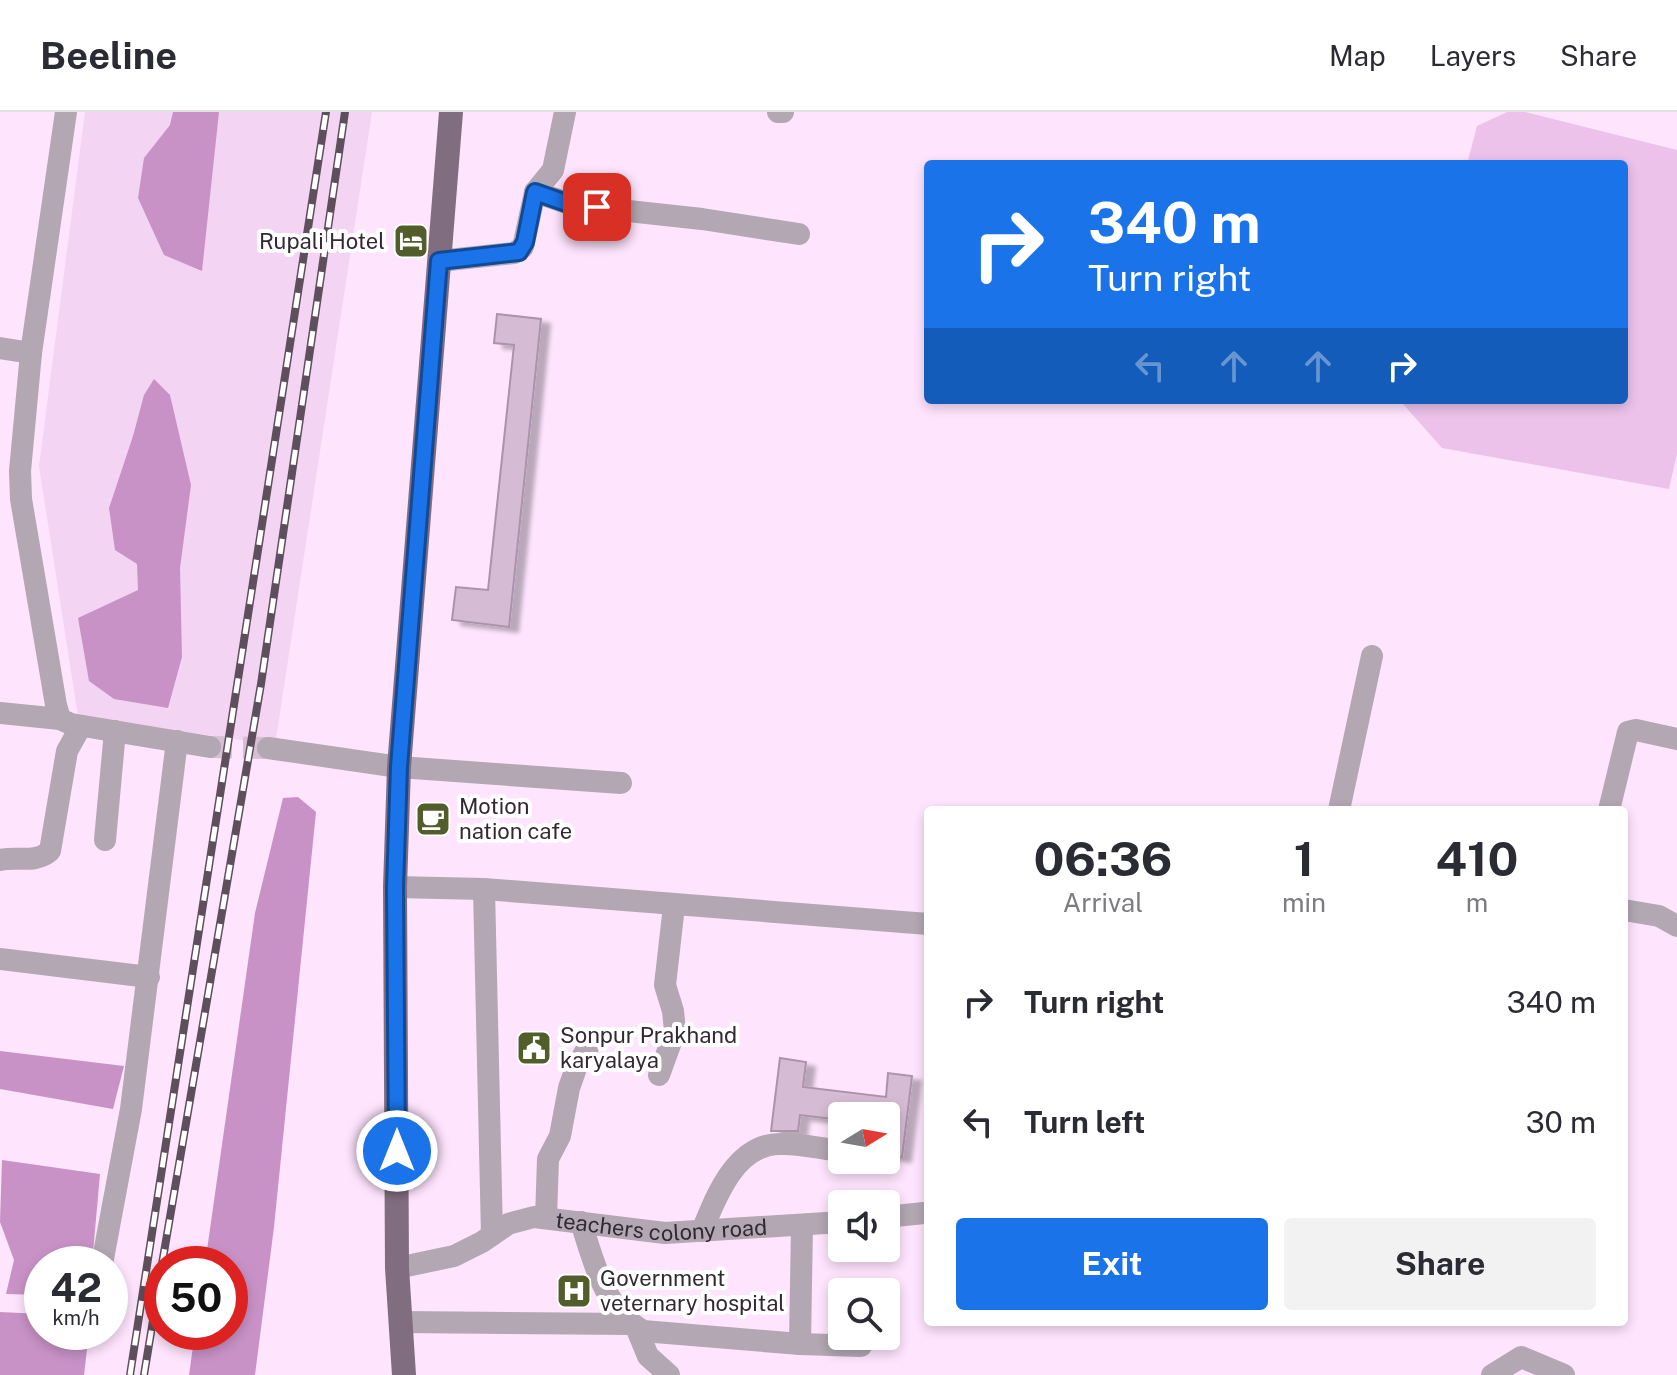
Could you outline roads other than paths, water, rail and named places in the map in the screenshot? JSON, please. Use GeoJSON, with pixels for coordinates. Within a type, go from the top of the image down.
{"type":"FeatureCollection","features":[{"type":"Feature","properties":{"kind":"main road"},"geometry":{"type":"LineString","coordinates":[[404,1375],[397,1268],[395,887],[399,767],[451,112]]}},
{"type":"Feature","properties":{"kind":"street"},"geometry":{"type":"LineString","coordinates":[[0,860],[31,859],[50,851],[71,722],[21,499],[20,471],[31,353],[66,112]]}},
{"type":"Feature","properties":{"kind":"street"},"geometry":{"type":"LineString","coordinates":[[439,261],[519,252],[525,242],[535,192],[553,170],[565,112]]}},
{"type":"Feature","properties":{"kind":"street"},"geometry":{"type":"LineString","coordinates":[[535,192],[573,205],[702,219],[799,234]]}},
{"type":"Feature","properties":{"kind":"street"},"geometry":{"type":"LineString","coordinates":[[0,348],[31,353]]}},
{"type":"Feature","properties":{"kind":"street"},"geometry":{"type":"LineString","coordinates":[[1340,806],[1372,656]]}},
{"type":"Feature","properties":{"kind":"street"},"geometry":{"type":"LineString","coordinates":[[0,713],[71,722],[210,747]]}},
{"type":"Feature","properties":{"kind":"street"},"geometry":{"type":"LineString","coordinates":[[1610,806],[1628,732],[1636,730],[1677,739]]}},
{"type":"Feature","properties":{"kind":"street"},"geometry":{"type":"LineString","coordinates":[[105,840],[115,731]]}},
{"type":"Feature","properties":{"kind":"street"},"geometry":{"type":"LineString","coordinates":[[105,1246],[131,1109],[177,741]]}},
{"type":"Feature","properties":{"kind":"street"},"geometry":{"type":"LineString","coordinates":[[268,748],[399,767],[621,783]]}},
{"type":"Feature","properties":{"kind":"street"},"geometry":{"type":"LineString","coordinates":[[395,887],[484,889],[924,924]]}},
{"type":"Feature","properties":{"kind":"street"},"geometry":{"type":"LineString","coordinates":[[484,889],[492,1235]]}},
{"type":"Feature","properties":{"kind":"street"},"geometry":{"type":"LineString","coordinates":[[659,1075],[675,1031],[665,985],[674,906]]}},
{"type":"Feature","properties":{"kind":"street"},"geometry":{"type":"LineString","coordinates":[[1628,911],[1659,916],[1677,926]]}},
{"type":"Feature","properties":{"kind":"street"},"geometry":{"type":"LineString","coordinates":[[0,959],[149,977]]}},
{"type":"Feature","properties":{"kind":"street"},"geometry":{"type":"LineString","coordinates":[[546,1218],[548,1159],[560,1136],[576,1068],[592,1040]]}},
{"type":"Feature","properties":{"kind":"street"},"geometry":{"type":"LineString","coordinates":[[702,1231],[727,1179],[738,1164],[754,1151],[780,1144],[828,1149]]}},
{"type":"Feature","properties":{"kind":"street"},"geometry":{"type":"LineString","coordinates":[[900,1216],[924,1213]]}},
{"type":"Feature","properties":{"kind":"street","name":"teachers colony road"},"geometry":{"type":"LineString","coordinates":[[397,1268],[454,1256],[508,1224],[534,1217],[641,1232],[828,1223]]}},
{"type":"Feature","properties":{"kind":"street"},"geometry":{"type":"LineString","coordinates":[[581,1222],[599,1277],[612,1303],[633,1326],[648,1356],[669,1375]]}},
{"type":"Feature","properties":{"kind":"street"},"geometry":{"type":"LineString","coordinates":[[800,1344],[802,1225]]}},
{"type":"Feature","properties":{"kind":"street"},"geometry":{"type":"LineString","coordinates":[[401,1322],[633,1326],[652,1334],[828,1345]]}},
{"type":"Feature","properties":{"kind":"street"},"geometry":{"type":"LineString","coordinates":[[1492,1375],[1521,1357],[1564,1375]]}},
{"type":"Feature","properties":{"kind":"tunnel"},"geometry":{"type":"LineString","coordinates":[[210,747],[268,748]]}},
{"type":"Feature","properties":{"kind":"railway"},"geometry":{"type":"LineString","coordinates":[[130,1375],[326,112]]}},
{"type":"Feature","properties":{"kind":"railway"},"geometry":{"type":"LineString","coordinates":[[165,1246],[261,684],[345,112]]}},
{"type":"Feature","properties":{"kind":"railway"},"geometry":{"type":"LineString","coordinates":[[144,1375],[148,1350]]}},
{"type":"Feature","properties":{"kind":"place","name":"Rupali Hotel"},"geometry":{"type":"Point","coordinates":[411,241]}},
{"type":"Feature","properties":{"kind":"place","name":"Motion nation cafe"},"geometry":{"type":"Point","coordinates":[433,819]}},
{"type":"Feature","properties":{"kind":"place","name":"Sonpur Prakhand karyalaya"},"geometry":{"type":"Point","coordinates":[534,1048]}},
{"type":"Feature","properties":{"kind":"place","name":"Government veternary hospital"},"geometry":{"type":"Point","coordinates":[574,1291]}}]}
